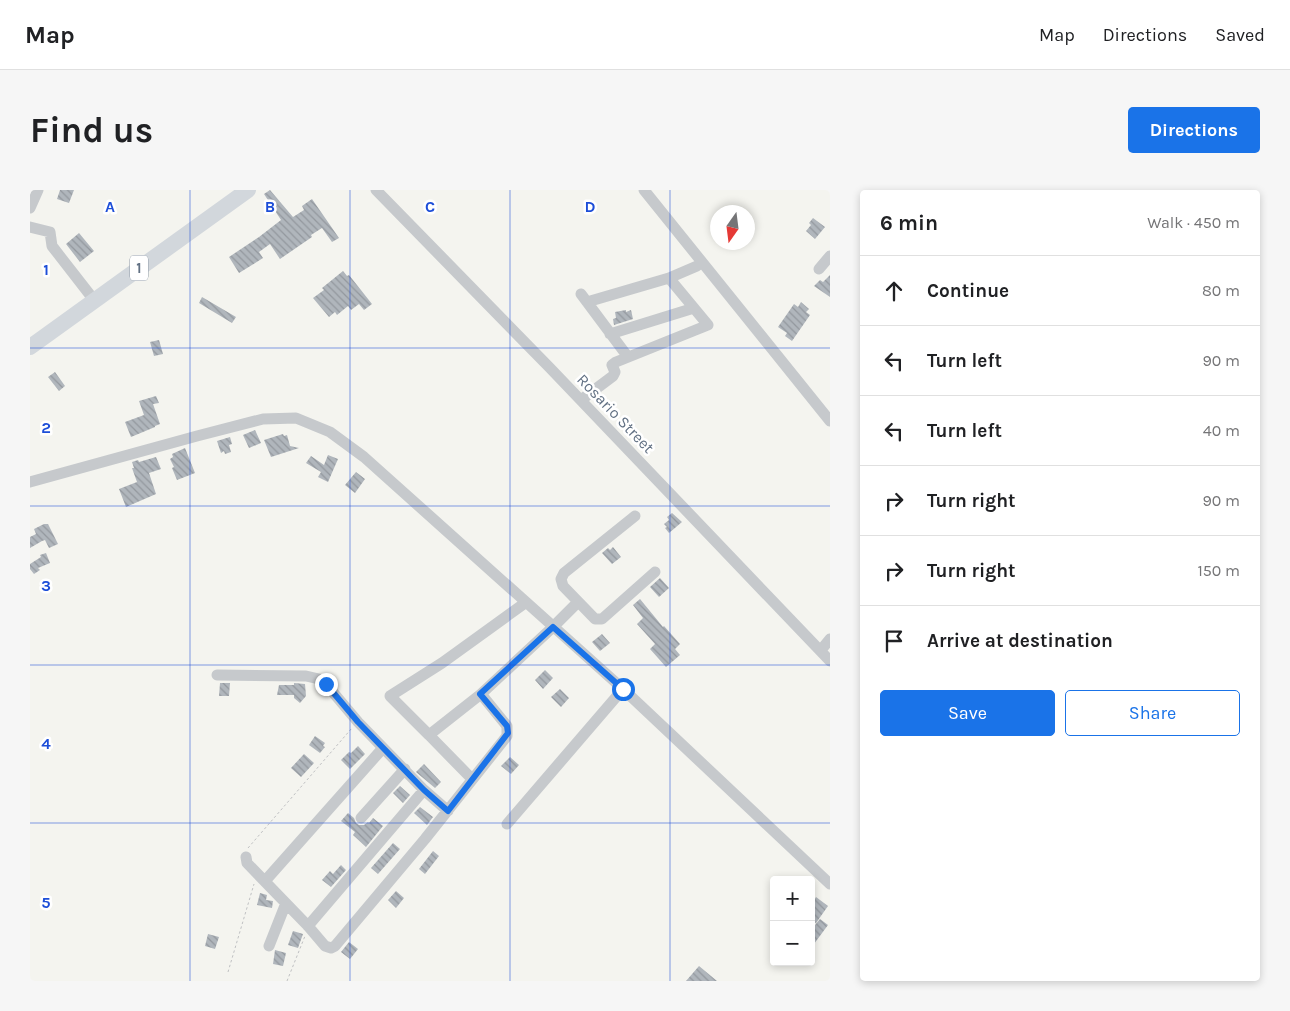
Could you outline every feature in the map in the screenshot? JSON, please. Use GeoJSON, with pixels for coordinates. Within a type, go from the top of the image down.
{"type":"FeatureCollection","features":[{"type":"Feature","properties":{"kind":"highway","name":"1"},"geometry":{"type":"LineString","coordinates":[[30,347],[248,190]]}},
{"type":"Feature","properties":{"kind":"street"},"geometry":{"type":"LineString","coordinates":[[30,208],[38,190]]}},
{"type":"Feature","properties":{"kind":"street","name":"Rosario Street"},"geometry":{"type":"LineString","coordinates":[[376,190],[581,400],[830,661]]}},
{"type":"Feature","properties":{"kind":"street"},"geometry":{"type":"LineString","coordinates":[[644,190],[830,421]]}},
{"type":"Feature","properties":{"kind":"street"},"geometry":{"type":"LineString","coordinates":[[30,227],[50,232],[52,246],[94,300]]}},
{"type":"Feature","properties":{"kind":"street"},"geometry":{"type":"LineString","coordinates":[[820,269],[830,256]]}},
{"type":"Feature","properties":{"kind":"street"},"geometry":{"type":"LineString","coordinates":[[628,357],[584,298],[669,278],[697,266]]}},
{"type":"Feature","properties":{"kind":"street"},"geometry":{"type":"LineString","coordinates":[[581,400],[612,376],[615,372],[612,365],[708,325],[669,278]]}},
{"type":"Feature","properties":{"kind":"street"},"geometry":{"type":"LineString","coordinates":[[610,334],[694,308]]}},
{"type":"Feature","properties":{"kind":"street"},"geometry":{"type":"LineString","coordinates":[[30,482],[264,419],[296,418],[330,432],[364,457],[623,689],[830,884]]}},
{"type":"Feature","properties":{"kind":"street"},"geometry":{"type":"LineString","coordinates":[[635,516],[564,573],[561,579],[563,586],[595,619],[602,619],[655,572]]}},
{"type":"Feature","properties":{"kind":"street"},"geometry":{"type":"LineString","coordinates":[[429,735],[480,694],[578,602]]}},
{"type":"Feature","properties":{"kind":"street"},"geometry":{"type":"LineString","coordinates":[[472,779],[390,696],[442,663],[525,603]]}},
{"type":"Feature","properties":{"kind":"street"},"geometry":{"type":"LineString","coordinates":[[821,650],[830,639]]}},
{"type":"Feature","properties":{"kind":"street"},"geometry":{"type":"LineString","coordinates":[[217,675],[300,676],[319,679],[326,684],[358,722],[424,790],[448,811]]}},
{"type":"Feature","properties":{"kind":"street"},"geometry":{"type":"LineString","coordinates":[[506,824],[623,689]]}},
{"type":"Feature","properties":{"kind":"street"},"geometry":{"type":"LineString","coordinates":[[246,858],[247,863],[325,946],[331,948],[335,946],[448,811],[508,733],[507,726],[480,694]]}},
{"type":"Feature","properties":{"kind":"street"},"geometry":{"type":"LineString","coordinates":[[261,877],[384,748]]}},
{"type":"Feature","properties":{"kind":"street"},"geometry":{"type":"LineString","coordinates":[[361,818],[405,769]]}},
{"type":"Feature","properties":{"kind":"street"},"geometry":{"type":"LineString","coordinates":[[308,926],[424,790]]}},
{"type":"Feature","properties":{"kind":"street"},"geometry":{"type":"LineString","coordinates":[[269,946],[286,903]]}},
{"type":"Feature","properties":{"kind":"path"},"geometry":{"type":"LineString","coordinates":[[246,858],[247,848],[358,722]]}},
{"type":"Feature","properties":{"kind":"path"},"geometry":{"type":"LineString","coordinates":[[228,972],[261,877]]}},
{"type":"Feature","properties":{"kind":"path"},"geometry":{"type":"LineString","coordinates":[[287,981],[308,926]]}},
{"type":"Feature","properties":{"kind":"building"},"geometry":{"type":"Polygon","coordinates":[[[60,190],[74,190],[69,203],[57,199],[60,190]]]}},
{"type":"Feature","properties":{"kind":"building"},"geometry":{"type":"Polygon","coordinates":[[[270,190],[293,217],[304,210],[302,206],[312,199],[339,238],[332,242],[322,228],[280,259],[270,244],[259,252],[263,258],[239,273],[229,257],[281,220],[264,194],[270,190]]]}},
{"type":"Feature","properties":{"kind":"building"},"geometry":{"type":"Polygon","coordinates":[[[813,218],[825,227],[815,239],[806,231],[811,225],[809,223],[813,218]]]}},
{"type":"Feature","properties":{"kind":"building"},"geometry":{"type":"Polygon","coordinates":[[[79,233],[94,251],[80,262],[66,244],[79,233]]]}},
{"type":"Feature","properties":{"kind":"building"},"geometry":{"type":"Polygon","coordinates":[[[343,271],[347,276],[349,275],[372,304],[364,310],[359,304],[351,310],[348,306],[337,315],[335,312],[329,317],[313,298],[343,271]]]}},
{"type":"Feature","properties":{"kind":"building"},"geometry":{"type":"Polygon","coordinates":[[[830,275],[830,297],[814,286],[820,280],[823,282],[830,275]]]}},
{"type":"Feature","properties":{"kind":"building"},"geometry":{"type":"Polygon","coordinates":[[[202,297],[236,317],[232,323],[199,303],[202,297]]]}},
{"type":"Feature","properties":{"kind":"building"},"geometry":{"type":"Polygon","coordinates":[[[801,302],[809,309],[806,312],[810,315],[792,341],[785,336],[787,333],[778,327],[794,304],[798,307],[801,302]]]}},
{"type":"Feature","properties":{"kind":"building"},"geometry":{"type":"Polygon","coordinates":[[[626,310],[626,312],[631,310],[633,319],[614,325],[615,312],[626,310]]]}},
{"type":"Feature","properties":{"kind":"building"},"geometry":{"type":"Polygon","coordinates":[[[159,340],[163,354],[154,356],[150,342],[159,340]]]}},
{"type":"Feature","properties":{"kind":"building"},"geometry":{"type":"Polygon","coordinates":[[[55,372],[65,386],[59,391],[48,377],[55,372]]]}},
{"type":"Feature","properties":{"kind":"building"},"geometry":{"type":"Polygon","coordinates":[[[156,396],[159,403],[153,404],[160,424],[131,437],[125,422],[144,415],[139,401],[156,396]]]}},
{"type":"Feature","properties":{"kind":"building"},"geometry":{"type":"Polygon","coordinates":[[[255,430],[261,443],[249,448],[243,435],[255,430]]]}},
{"type":"Feature","properties":{"kind":"building"},"geometry":{"type":"Polygon","coordinates":[[[283,434],[284,436],[287,435],[290,446],[299,448],[271,457],[264,440],[283,434]]]}},
{"type":"Feature","properties":{"kind":"building"},"geometry":{"type":"Polygon","coordinates":[[[230,437],[232,444],[229,445],[231,452],[225,454],[224,451],[221,453],[217,441],[230,437]]]}},
{"type":"Feature","properties":{"kind":"building"},"geometry":{"type":"Polygon","coordinates":[[[185,448],[195,473],[177,480],[170,459],[173,457],[172,454],[185,448]]]}},
{"type":"Feature","properties":{"kind":"building"},"geometry":{"type":"Polygon","coordinates":[[[328,455],[338,459],[328,482],[318,477],[321,472],[306,463],[311,456],[324,465],[328,455]]]}},
{"type":"Feature","properties":{"kind":"building"},"geometry":{"type":"Polygon","coordinates":[[[156,457],[161,469],[149,473],[156,494],[126,507],[119,489],[137,482],[132,462],[156,457]]]}},
{"type":"Feature","properties":{"kind":"building"},"geometry":{"type":"Polygon","coordinates":[[[356,472],[365,479],[355,493],[345,485],[356,472]]]}},
{"type":"Feature","properties":{"kind":"building"},"geometry":{"type":"Polygon","coordinates":[[[672,513],[682,522],[669,533],[664,524],[669,520],[667,517],[672,513]]]}},
{"type":"Feature","properties":{"kind":"building"},"geometry":{"type":"Polygon","coordinates":[[[48,524],[58,544],[49,548],[45,540],[30,548],[30,537],[36,534],[34,529],[48,524]]]}},
{"type":"Feature","properties":{"kind":"building"},"geometry":{"type":"Polygon","coordinates":[[[613,547],[621,557],[612,564],[602,553],[608,548],[610,550],[613,547]]]}},
{"type":"Feature","properties":{"kind":"building"},"geometry":{"type":"Polygon","coordinates":[[[46,553],[50,563],[38,568],[40,570],[34,574],[30,569],[30,564],[41,557],[40,555],[46,553]]]}},
{"type":"Feature","properties":{"kind":"building"},"geometry":{"type":"Polygon","coordinates":[[[660,578],[669,588],[659,597],[650,587],[660,578]]]}},
{"type":"Feature","properties":{"kind":"building"},"geometry":{"type":"Polygon","coordinates":[[[640,599],[680,644],[675,649],[680,655],[666,667],[650,649],[655,644],[637,624],[643,618],[633,605],[640,599]]]}},
{"type":"Feature","properties":{"kind":"building"},"geometry":{"type":"Polygon","coordinates":[[[602,634],[610,643],[600,651],[592,642],[602,634]]]}},
{"type":"Feature","properties":{"kind":"building"},"geometry":{"type":"Polygon","coordinates":[[[545,670],[553,678],[543,689],[535,680],[545,670]]]}},
{"type":"Feature","properties":{"kind":"building"},"geometry":{"type":"Polygon","coordinates":[[[220,683],[230,683],[229,696],[219,696],[220,683]]]}},
{"type":"Feature","properties":{"kind":"building"},"geometry":{"type":"Polygon","coordinates":[[[294,683],[305,684],[306,696],[300,703],[294,698],[294,695],[277,695],[279,685],[294,685],[294,683]]]}},
{"type":"Feature","properties":{"kind":"building"},"geometry":{"type":"Polygon","coordinates":[[[560,689],[569,698],[561,707],[551,697],[560,689]]]}},
{"type":"Feature","properties":{"kind":"building"},"geometry":{"type":"Polygon","coordinates":[[[315,736],[325,743],[323,746],[325,747],[320,753],[309,745],[315,736]]]}},
{"type":"Feature","properties":{"kind":"building"},"geometry":{"type":"Polygon","coordinates":[[[358,746],[365,754],[350,769],[341,760],[358,746]]]}},
{"type":"Feature","properties":{"kind":"building"},"geometry":{"type":"Polygon","coordinates":[[[304,754],[314,763],[301,777],[291,768],[304,754]]]}},
{"type":"Feature","properties":{"kind":"building"},"geometry":{"type":"Polygon","coordinates":[[[510,757],[519,765],[511,774],[501,766],[510,757]]]}},
{"type":"Feature","properties":{"kind":"building"},"geometry":{"type":"Polygon","coordinates":[[[424,764],[441,782],[435,788],[416,772],[424,764]]]}},
{"type":"Feature","properties":{"kind":"building"},"geometry":{"type":"Polygon","coordinates":[[[400,786],[410,795],[403,803],[393,793],[400,786]]]}},
{"type":"Feature","properties":{"kind":"building"},"geometry":{"type":"Polygon","coordinates":[[[420,807],[433,817],[427,825],[414,813],[420,807]]]}},
{"type":"Feature","properties":{"kind":"building"},"geometry":{"type":"Polygon","coordinates":[[[348,813],[359,825],[369,823],[373,818],[383,826],[366,847],[353,835],[355,832],[341,821],[348,813]]]}},
{"type":"Feature","properties":{"kind":"building"},"geometry":{"type":"Polygon","coordinates":[[[393,843],[400,849],[378,874],[371,868],[393,843]]]}},
{"type":"Feature","properties":{"kind":"building"},"geometry":{"type":"Polygon","coordinates":[[[433,851],[439,856],[425,874],[419,869],[433,851]]]}},
{"type":"Feature","properties":{"kind":"building"},"geometry":{"type":"Polygon","coordinates":[[[341,865],[346,870],[331,887],[322,880],[330,871],[333,874],[341,865]]]}},
{"type":"Feature","properties":{"kind":"building"},"geometry":{"type":"Polygon","coordinates":[[[396,891],[404,898],[396,908],[388,900],[396,891]]]}},
{"type":"Feature","properties":{"kind":"building"},"geometry":{"type":"Polygon","coordinates":[[[260,893],[267,895],[266,900],[273,901],[272,908],[257,905],[260,893]]]}},
{"type":"Feature","properties":{"kind":"building"},"geometry":{"type":"Polygon","coordinates":[[[816,897],[828,906],[816,923],[815,922],[816,897]]]}},
{"type":"Feature","properties":{"kind":"building"},"geometry":{"type":"Polygon","coordinates":[[[820,919],[828,925],[815,943],[815,925],[820,919]]]}},
{"type":"Feature","properties":{"kind":"building"},"geometry":{"type":"Polygon","coordinates":[[[293,931],[303,934],[298,948],[288,945],[293,931]]]}},
{"type":"Feature","properties":{"kind":"building"},"geometry":{"type":"Polygon","coordinates":[[[208,934],[219,937],[215,949],[205,946],[208,934]]]}},
{"type":"Feature","properties":{"kind":"building"},"geometry":{"type":"Polygon","coordinates":[[[349,942],[358,949],[350,959],[341,952],[349,942]]]}},
{"type":"Feature","properties":{"kind":"building"},"geometry":{"type":"Polygon","coordinates":[[[275,950],[286,953],[283,966],[273,964],[275,950]]]}},
{"type":"Feature","properties":{"kind":"building"},"geometry":{"type":"Polygon","coordinates":[[[699,966],[717,981],[686,981],[699,966]]]}},
{"type":"Feature","properties":{"kind":"route"},"geometry":{"type":"LineString","coordinates":[[326,684],[343,707],[424,790],[448,811],[503,742],[508,733],[507,726],[480,694],[553,627],[623,689]]}}]}
